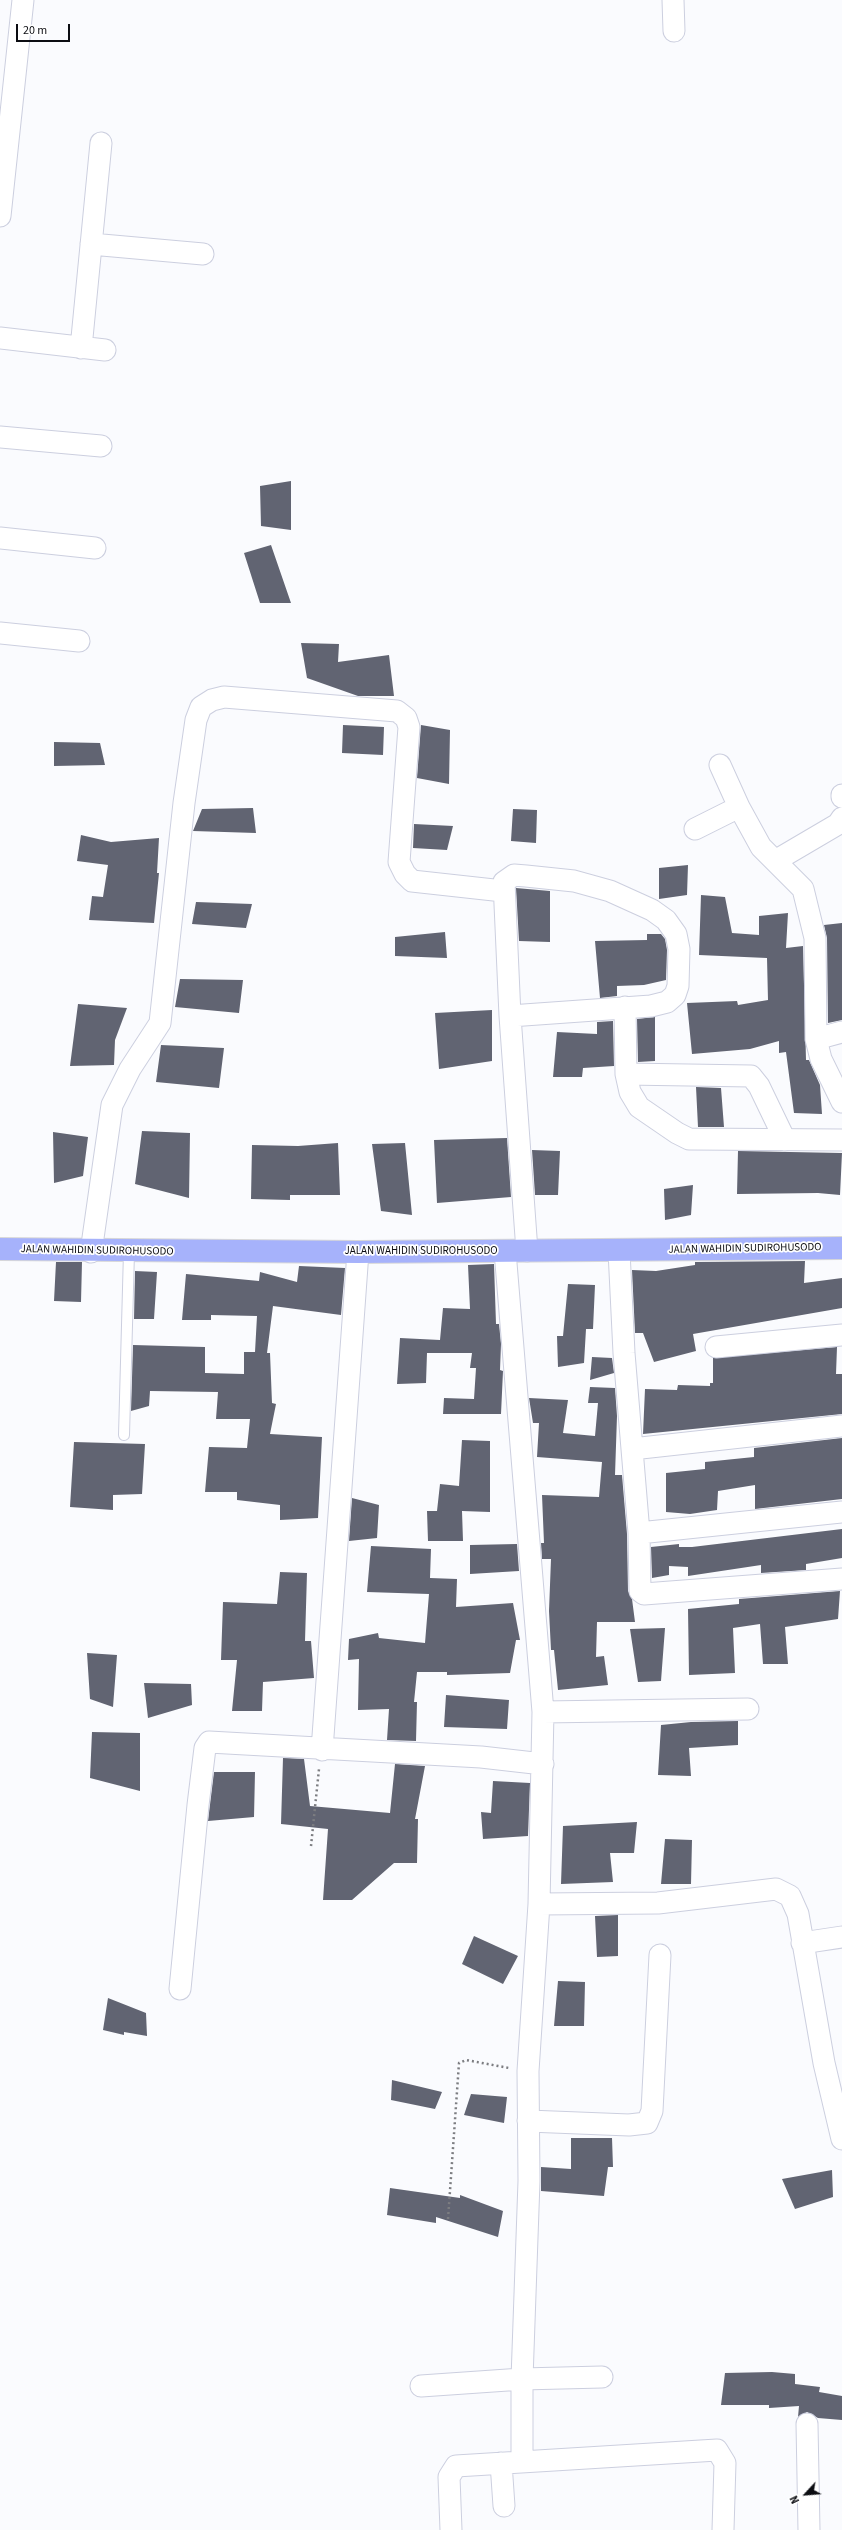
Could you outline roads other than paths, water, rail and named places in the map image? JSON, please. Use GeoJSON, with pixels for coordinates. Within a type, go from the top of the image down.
{"type":"FeatureCollection","features":[{"type":"Feature","properties":{"kind":"highway","name":"JALAN WAHIDIN SUDIROHUSODO"},"geometry":{"type":"LineString","coordinates":[[0,1249],[91,1252],[505,1252],[842,1248]]}},
{"type":"Feature","properties":{"kind":"street"},"geometry":{"type":"LineString","coordinates":[[0,216],[23,0]]}},
{"type":"Feature","properties":{"kind":"street"},"geometry":{"type":"LineString","coordinates":[[673,0],[674,31]]}},
{"type":"Feature","properties":{"kind":"street"},"geometry":{"type":"LineString","coordinates":[[81,348],[101,143]]}},
{"type":"Feature","properties":{"kind":"street"},"geometry":{"type":"LineString","coordinates":[[91,244],[203,254]]}},
{"type":"Feature","properties":{"kind":"street"},"geometry":{"type":"LineString","coordinates":[[0,338],[106,350]]}},
{"type":"Feature","properties":{"kind":"street"},"geometry":{"type":"LineString","coordinates":[[0,437],[101,446]]}},
{"type":"Feature","properties":{"kind":"street"},"geometry":{"type":"LineString","coordinates":[[0,538],[95,548]]}},
{"type":"Feature","properties":{"kind":"street"},"geometry":{"type":"LineString","coordinates":[[0,633],[79,641]]}},
{"type":"Feature","properties":{"kind":"street"},"geometry":{"type":"LineString","coordinates":[[91,1252],[112,1105],[130,1069],[160,1023],[184,803],[196,720],[201,707],[212,700],[224,697],[396,711],[406,718],[410,727],[399,862],[405,874],[412,880],[503,891]]}},
{"type":"Feature","properties":{"kind":"street"},"geometry":{"type":"LineString","coordinates":[[720,765],[739,807],[761,846],[775,861],[790,873],[803,889],[810,909],[815,938],[816,1039],[821,1059],[842,1102]]}},
{"type":"Feature","properties":{"kind":"street"},"geometry":{"type":"LineString","coordinates":[[695,829],[739,807]]}},
{"type":"Feature","properties":{"kind":"street"},"geometry":{"type":"LineString","coordinates":[[775,861],[838,824],[842,818]]}},
{"type":"Feature","properties":{"kind":"street"},"geometry":{"type":"LineString","coordinates":[[510,1016],[625,1007],[667,1002],[675,995],[678,986],[679,949],[676,934],[666,920],[633,900],[610,891],[574,881],[514,876],[504,882],[503,891],[510,1016],[527,1251]]}},
{"type":"Feature","properties":{"kind":"street"},"geometry":{"type":"LineString","coordinates":[[625,1007],[626,1074],[630,1092],[639,1106],[683,1137],[842,1140]]}},
{"type":"Feature","properties":{"kind":"street"},"geometry":{"type":"LineString","coordinates":[[816,1039],[842,1032]]}},
{"type":"Feature","properties":{"kind":"street"},"geometry":{"type":"LineString","coordinates":[[626,1074],[751,1076],[759,1086],[785,1140]]}},
{"type":"Feature","properties":{"kind":"street"},"geometry":{"type":"LineString","coordinates":[[619,1251],[639,1533],[640,1591],[644,1594],[842,1579]]}},
{"type":"Feature","properties":{"kind":"street"},"geometry":{"type":"LineString","coordinates":[[322,1750],[358,1252]]}},
{"type":"Feature","properties":{"kind":"street"},"geometry":{"type":"LineString","coordinates":[[505,1252],[543,1712],[539,1904],[528,2071],[529,2181],[522,2379],[522,2461]]}},
{"type":"Feature","properties":{"kind":"street"},"geometry":{"type":"LineString","coordinates":[[716,1348],[842,1336]]}},
{"type":"Feature","properties":{"kind":"street"},"geometry":{"type":"LineString","coordinates":[[632,1449],[842,1426]]}},
{"type":"Feature","properties":{"kind":"street"},"geometry":{"type":"LineString","coordinates":[[639,1533],[842,1512]]}},
{"type":"Feature","properties":{"kind":"street"},"geometry":{"type":"LineString","coordinates":[[543,1712],[748,1709]]}},
{"type":"Feature","properties":{"kind":"street"},"geometry":{"type":"LineString","coordinates":[[180,1989],[206,1746],[212,1741],[322,1750],[481,1757],[542,1764]]}},
{"type":"Feature","properties":{"kind":"street"},"geometry":{"type":"LineString","coordinates":[[539,1904],[658,1903],[776,1889],[790,1896],[796,1905],[824,2063],[842,2139]]}},
{"type":"Feature","properties":{"kind":"street"},"geometry":{"type":"LineString","coordinates":[[802,1943],[842,1937]]}},
{"type":"Feature","properties":{"kind":"street"},"geometry":{"type":"LineString","coordinates":[[528,2122],[629,2125],[647,2123],[652,2111],[660,1955]]}},
{"type":"Feature","properties":{"kind":"street"},"geometry":{"type":"LineString","coordinates":[[421,2386],[522,2379],[602,2377]]}},
{"type":"Feature","properties":{"kind":"street"},"geometry":{"type":"LineString","coordinates":[[807,2424],[809,2530]]}},
{"type":"Feature","properties":{"kind":"street"},"geometry":{"type":"LineString","coordinates":[[451,2530],[449,2477],[456,2466],[717,2450],[725,2463],[723,2530]]}},
{"type":"Feature","properties":{"kind":"street"},"geometry":{"type":"LineString","coordinates":[[500,2463],[504,2506]]}},
{"type":"Feature","properties":{"kind":"lane"},"geometry":{"type":"LineString","coordinates":[[124,1435],[129,1252]]}}]}
